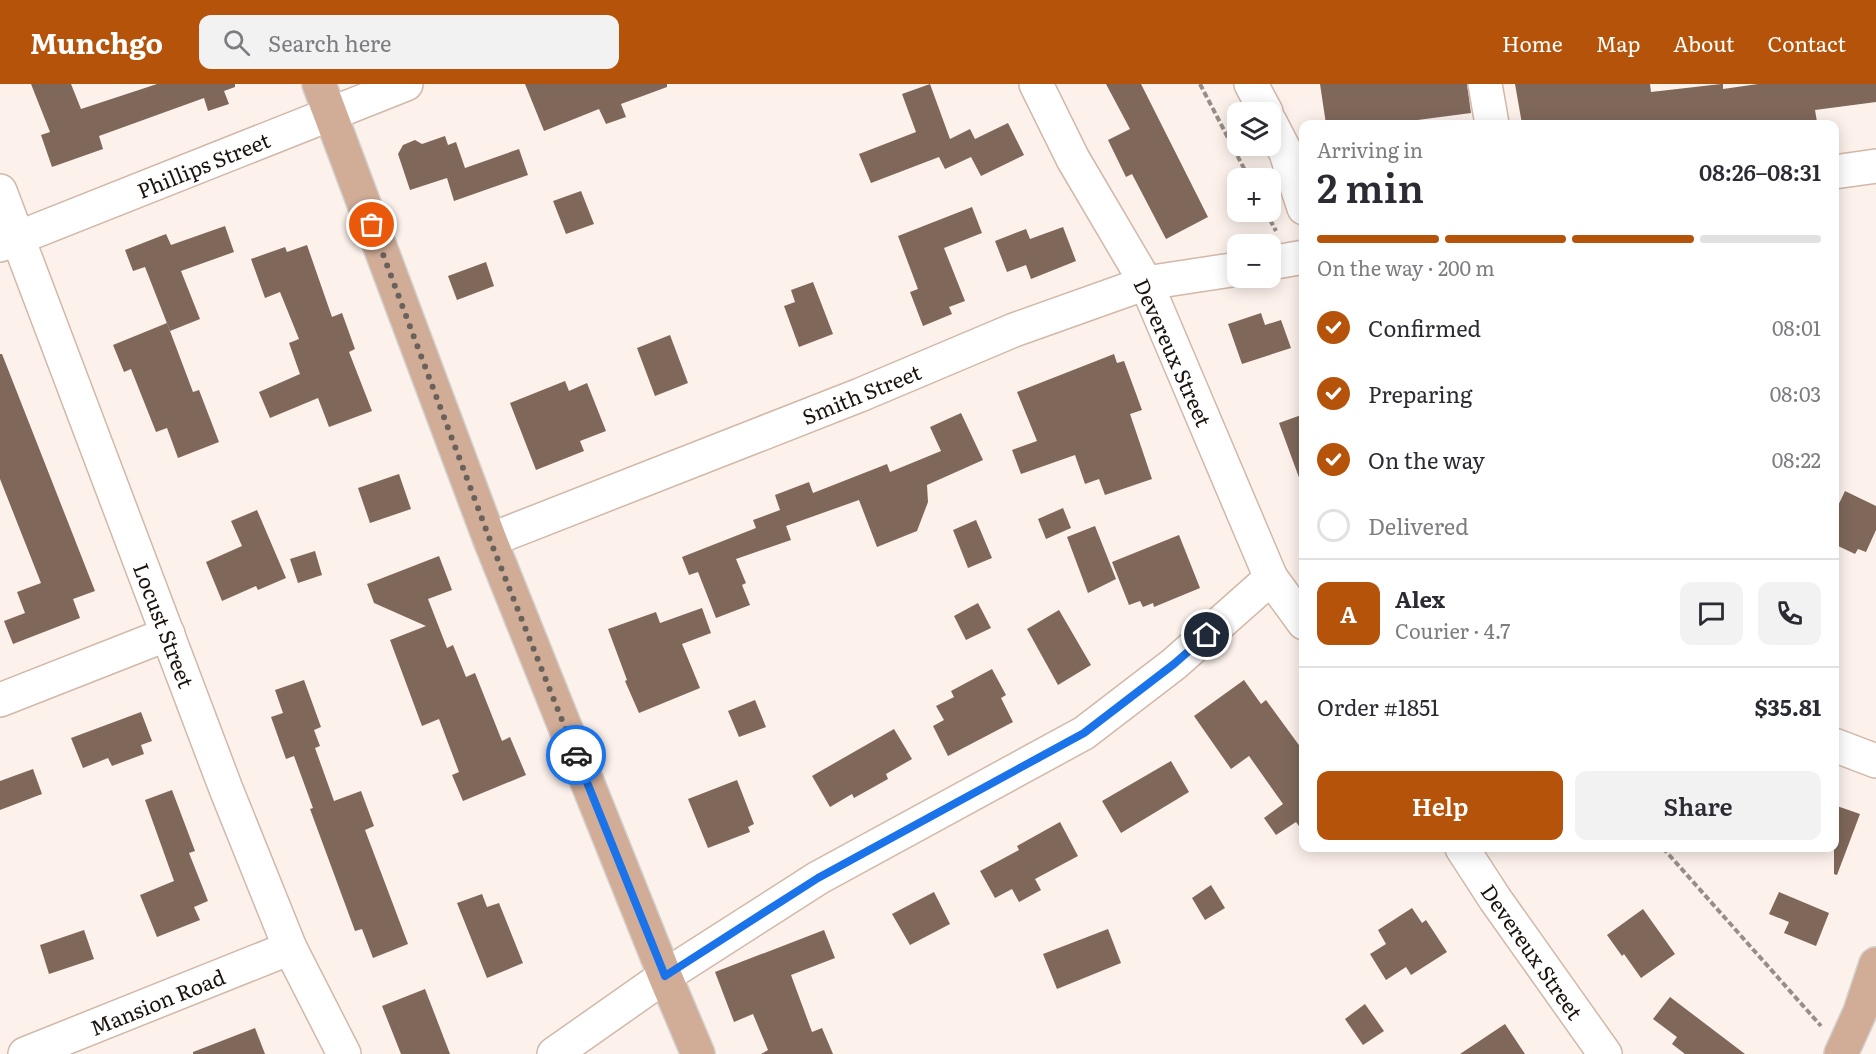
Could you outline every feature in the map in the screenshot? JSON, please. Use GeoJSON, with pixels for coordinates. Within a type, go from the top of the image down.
{"type":"FeatureCollection","features":[{"type":"Feature","properties":{"kind":"main road"},"geometry":{"type":"LineString","coordinates":[[325,99],[490,540],[698,1054]]}},
{"type":"Feature","properties":{"kind":"main road"},"geometry":{"type":"LineString","coordinates":[[1844,1048],[1868,1015],[1876,964]]}},
{"type":"Feature","properties":{"kind":"street","name":"Phillips Street"},"geometry":{"type":"LineString","coordinates":[[9,241],[325,99],[406,84]]}},
{"type":"Feature","properties":{"kind":"street","name":"Devereux Street"},"geometry":{"type":"LineString","coordinates":[[1036,84],[1073,159],[1146,284],[1271,578],[1299,616]]}},
{"type":"Feature","properties":{"kind":"street"},"geometry":{"type":"LineString","coordinates":[[1251,84],[1261,102]]}},
{"type":"Feature","properties":{"kind":"street"},"geometry":{"type":"LineString","coordinates":[[1485,84],[1491,120]]}},
{"type":"Feature","properties":{"kind":"street"},"geometry":{"type":"LineString","coordinates":[[1281,143],[1299,193]]}},
{"type":"Feature","properties":{"kind":"street"},"geometry":{"type":"LineString","coordinates":[[1839,171],[1876,166]]}},
{"type":"Feature","properties":{"kind":"street","name":"Locust Street"},"geometry":{"type":"LineString","coordinates":[[0,191],[9,241],[168,634],[226,789],[290,948],[344,1054]]}},
{"type":"Feature","properties":{"kind":"street"},"geometry":{"type":"LineString","coordinates":[[1281,261],[1299,257]]}},
{"type":"Feature","properties":{"kind":"street","name":"Smith Street"},"geometry":{"type":"LineString","coordinates":[[490,540],[860,395],[1014,330],[1146,284],[1227,271]]}},
{"type":"Feature","properties":{"kind":"street"},"geometry":{"type":"LineString","coordinates":[[554,1054],[665,976],[818,878],[1084,733],[1174,664],[1271,578]]}},
{"type":"Feature","properties":{"kind":"street"},"geometry":{"type":"LineString","coordinates":[[0,700],[168,634]]}},
{"type":"Feature","properties":{"kind":"street"},"geometry":{"type":"LineString","coordinates":[[1839,747],[1876,761]]}},
{"type":"Feature","properties":{"kind":"street","name":"Devereux Street"},"geometry":{"type":"LineString","coordinates":[[1465,852],[1605,1054]]}},
{"type":"Feature","properties":{"kind":"street","name":"Mansion Road"},"geometry":{"type":"LineString","coordinates":[[25,1054],[290,948]]}},
{"type":"Feature","properties":{"kind":"path"},"geometry":{"type":"LineString","coordinates":[[1200,84],[1244,168]]}},
{"type":"Feature","properties":{"kind":"path"},"geometry":{"type":"LineString","coordinates":[[1667,852],[1821,1026],[1844,1048]]}},
{"type":"Feature","properties":{"kind":"building"},"geometry":{"type":"Polygon","coordinates":[[[31,84],[71,84],[81,109],[157,84],[235,84],[235,87],[224,91],[229,104],[208,111],[204,98],[99,136],[103,149],[52,167],[41,135],[50,132],[31,84]]]}},
{"type":"Feature","properties":{"kind":"building"},"geometry":{"type":"Polygon","coordinates":[[[525,84],[667,84],[667,87],[621,104],[626,117],[606,124],[599,109],[544,131],[525,84]]]}},
{"type":"Feature","properties":{"kind":"building"},"geometry":{"type":"Polygon","coordinates":[[[930,84],[950,139],[970,129],[975,139],[1008,123],[1024,155],[981,176],[971,157],[945,169],[939,157],[871,183],[859,154],[916,132],[902,94],[930,84]]]}},
{"type":"Feature","properties":{"kind":"building"},"geometry":{"type":"Polygon","coordinates":[[[1106,84],[1141,84],[1208,217],[1166,239],[1132,174],[1126,177],[1108,140],[1130,129],[1106,84]]]}},
{"type":"Feature","properties":{"kind":"building"},"geometry":{"type":"Polygon","coordinates":[[[1320,84],[1467,84],[1471,113],[1418,120],[1325,120],[1320,84]]]}},
{"type":"Feature","properties":{"kind":"building"},"geometry":{"type":"Polygon","coordinates":[[[1515,84],[1650,84],[1651,92],[1721,84],[1723,84],[1723,89],[1758,84],[1876,84],[1876,102],[1815,110],[1817,120],[1521,120],[1515,84]]]}},
{"type":"Feature","properties":{"kind":"building"},"geometry":{"type":"Polygon","coordinates":[[[445,136],[448,145],[456,142],[465,168],[519,149],[528,175],[454,201],[447,178],[410,190],[398,154],[403,145],[415,140],[422,144],[445,136]]]}},
{"type":"Feature","properties":{"kind":"building"},"geometry":{"type":"Polygon","coordinates":[[[581,191],[594,224],[566,234],[553,201],[581,191]]]}},
{"type":"Feature","properties":{"kind":"building"},"geometry":{"type":"Polygon","coordinates":[[[972,207],[982,233],[944,248],[965,301],[949,307],[952,314],[923,326],[910,292],[918,289],[898,236],[972,207]]]}},
{"type":"Feature","properties":{"kind":"building"},"geometry":{"type":"Polygon","coordinates":[[[225,226],[234,252],[181,271],[200,319],[170,331],[145,267],[133,271],[125,250],[166,234],[171,245],[225,226]]]}},
{"type":"Feature","properties":{"kind":"building"},"geometry":{"type":"Polygon","coordinates":[[[1063,227],[1076,261],[1031,279],[1026,265],[1007,272],[995,241],[1026,229],[1030,239],[1063,227]]]}},
{"type":"Feature","properties":{"kind":"building"},"geometry":{"type":"Polygon","coordinates":[[[307,245],[332,317],[342,313],[355,349],[349,352],[372,411],[329,427],[318,398],[270,418],[259,392],[300,374],[289,343],[299,339],[280,292],[265,298],[251,259],[285,247],[287,252],[307,245]]]}},
{"type":"Feature","properties":{"kind":"building"},"geometry":{"type":"Polygon","coordinates":[[[486,262],[494,286],[457,300],[448,276],[486,262]]]}},
{"type":"Feature","properties":{"kind":"building"},"geometry":{"type":"Polygon","coordinates":[[[813,282],[833,334],[799,347],[784,306],[795,302],[791,290],[813,282]]]}},
{"type":"Feature","properties":{"kind":"building"},"geometry":{"type":"Polygon","coordinates":[[[1261,313],[1265,325],[1281,320],[1291,348],[1242,364],[1228,324],[1261,313]]]}},
{"type":"Feature","properties":{"kind":"building"},"geometry":{"type":"Polygon","coordinates":[[[167,323],[193,392],[199,390],[219,442],[178,458],[167,428],[156,432],[131,369],[124,372],[113,345],[167,323]]]}},
{"type":"Feature","properties":{"kind":"building"},"geometry":{"type":"Polygon","coordinates":[[[670,335],[688,383],[655,396],[637,348],[670,335]]]}},
{"type":"Feature","properties":{"kind":"building"},"geometry":{"type":"Polygon","coordinates":[[[0,354],[2,354],[95,591],[73,599],[80,618],[13,644],[4,621],[25,613],[17,592],[41,583],[0,479],[0,354]]]}},
{"type":"Feature","properties":{"kind":"building"},"geometry":{"type":"Polygon","coordinates":[[[1114,354],[1117,363],[1124,361],[1142,410],[1130,414],[1152,479],[1105,495],[1099,479],[1085,484],[1075,455],[1021,474],[1012,450],[1037,441],[1017,392],[1114,354]]]}},
{"type":"Feature","properties":{"kind":"building"},"geometry":{"type":"Polygon","coordinates":[[[565,381],[569,391],[587,383],[606,431],[580,441],[584,451],[536,470],[510,403],[565,381]]]}},
{"type":"Feature","properties":{"kind":"building"},"geometry":{"type":"Polygon","coordinates":[[[961,413],[983,460],[927,485],[928,502],[917,531],[877,547],[859,500],[786,526],[791,540],[736,559],[746,583],[742,585],[750,605],[716,618],[698,572],[689,575],[682,557],[756,528],[753,520],[780,510],[775,495],[809,482],[813,493],[887,464],[890,472],[941,451],[930,427],[961,413]]]}},
{"type":"Feature","properties":{"kind":"building"},"geometry":{"type":"Polygon","coordinates":[[[1299,416],[1299,478],[1279,423],[1299,416]]]}},
{"type":"Feature","properties":{"kind":"building"},"geometry":{"type":"Polygon","coordinates":[[[399,474],[411,509],[370,523],[358,488],[399,474]]]}},
{"type":"Feature","properties":{"kind":"building"},"geometry":{"type":"Polygon","coordinates":[[[1845,491],[1876,506],[1876,530],[1866,552],[1858,549],[1855,554],[1839,546],[1839,504],[1845,491]]]}},
{"type":"Feature","properties":{"kind":"building"},"geometry":{"type":"Polygon","coordinates":[[[1063,508],[1071,528],[1046,539],[1038,519],[1063,508]]]}},
{"type":"Feature","properties":{"kind":"building"},"geometry":{"type":"Polygon","coordinates":[[[257,510],[286,578],[258,590],[256,586],[222,601],[206,562],[242,546],[231,521],[257,510]]]}},
{"type":"Feature","properties":{"kind":"building"},"geometry":{"type":"Polygon","coordinates":[[[976,520],[992,558],[968,568],[953,530],[976,520]]]}},
{"type":"Feature","properties":{"kind":"building"},"geometry":{"type":"Polygon","coordinates":[[[1095,526],[1116,579],[1088,593],[1067,537],[1095,526]]]}},
{"type":"Feature","properties":{"kind":"building"},"geometry":{"type":"Polygon","coordinates":[[[1179,535],[1200,588],[1154,607],[1153,603],[1143,607],[1140,601],[1129,605],[1112,562],[1179,535]]]}},
{"type":"Feature","properties":{"kind":"building"},"geometry":{"type":"Polygon","coordinates":[[[315,551],[322,575],[298,583],[290,559],[315,551]]]}},
{"type":"Feature","properties":{"kind":"building"},"geometry":{"type":"Polygon","coordinates":[[[439,556],[452,590],[428,599],[447,648],[453,645],[466,677],[475,673],[502,741],[510,737],[526,775],[463,801],[452,775],[459,772],[439,719],[422,726],[390,640],[426,626],[374,603],[367,584],[439,556]]]}},
{"type":"Feature","properties":{"kind":"building"},"geometry":{"type":"Polygon","coordinates":[[[978,603],[991,628],[966,640],[954,616],[978,603]]]}},
{"type":"Feature","properties":{"kind":"building"},"geometry":{"type":"Polygon","coordinates":[[[702,608],[711,633],[682,644],[700,688],[639,713],[625,681],[627,680],[608,629],[656,612],[660,623],[702,608]]]}},
{"type":"Feature","properties":{"kind":"building"},"geometry":{"type":"Polygon","coordinates":[[[1059,610],[1091,665],[1058,685],[1027,629],[1059,610]]]}},
{"type":"Feature","properties":{"kind":"building"},"geometry":{"type":"Polygon","coordinates":[[[992,669],[1006,695],[1001,698],[1013,722],[948,756],[933,726],[944,720],[936,706],[954,697],[951,691],[992,669]]]}},
{"type":"Feature","properties":{"kind":"building"},"geometry":{"type":"Polygon","coordinates":[[[304,680],[321,727],[314,730],[320,746],[315,748],[334,801],[361,791],[374,826],[365,830],[408,944],[373,958],[362,929],[355,931],[310,809],[313,808],[294,756],[286,759],[271,717],[283,713],[275,690],[304,680]]]}},
{"type":"Feature","properties":{"kind":"building"},"geometry":{"type":"Polygon","coordinates":[[[1244,680],[1261,704],[1266,700],[1299,745],[1299,826],[1296,822],[1276,835],[1264,818],[1283,804],[1249,756],[1231,769],[1194,716],[1244,680]]]}},
{"type":"Feature","properties":{"kind":"building"},"geometry":{"type":"Polygon","coordinates":[[[755,700],[766,727],[739,737],[728,711],[755,700]]]}},
{"type":"Feature","properties":{"kind":"building"},"geometry":{"type":"Polygon","coordinates":[[[141,712],[152,741],[141,745],[144,754],[112,766],[108,758],[83,768],[71,738],[141,712]]]}},
{"type":"Feature","properties":{"kind":"building"},"geometry":{"type":"Polygon","coordinates":[[[894,729],[912,759],[886,774],[888,779],[854,798],[852,794],[830,807],[812,776],[894,729]]]}},
{"type":"Feature","properties":{"kind":"building"},"geometry":{"type":"Polygon","coordinates":[[[1171,761],[1189,792],[1121,833],[1102,801],[1171,761]]]}},
{"type":"Feature","properties":{"kind":"building"},"geometry":{"type":"Polygon","coordinates":[[[33,769],[42,794],[0,810],[0,781],[33,769]]]}},
{"type":"Feature","properties":{"kind":"building"},"geometry":{"type":"Polygon","coordinates":[[[737,780],[754,824],[748,827],[750,832],[708,848],[688,799],[737,780]]]}},
{"type":"Feature","properties":{"kind":"building"},"geometry":{"type":"Polygon","coordinates":[[[172,790],[195,851],[189,853],[208,901],[194,907],[200,920],[157,937],[140,895],[174,881],[145,800],[172,790]]]}},
{"type":"Feature","properties":{"kind":"building"},"geometry":{"type":"Polygon","coordinates":[[[1839,807],[1860,814],[1837,875],[1834,874],[1834,852],[1839,852],[1839,807]]]}},
{"type":"Feature","properties":{"kind":"building"},"geometry":{"type":"Polygon","coordinates":[[[1060,822],[1078,856],[1035,879],[1041,890],[1019,902],[1012,889],[995,898],[980,871],[1019,850],[1017,846],[1060,822]]]}},
{"type":"Feature","properties":{"kind":"building"},"geometry":{"type":"Polygon","coordinates":[[[1211,885],[1225,908],[1205,920],[1192,898],[1211,885]]]}},
{"type":"Feature","properties":{"kind":"building"},"geometry":{"type":"Polygon","coordinates":[[[934,892],[950,924],[910,945],[892,914],[934,892]]]}},
{"type":"Feature","properties":{"kind":"building"},"geometry":{"type":"Polygon","coordinates":[[[1779,892],[1829,913],[1816,946],[1784,933],[1789,922],[1769,914],[1779,892]]]}},
{"type":"Feature","properties":{"kind":"building"},"geometry":{"type":"Polygon","coordinates":[[[482,894],[487,907],[499,903],[523,963],[487,978],[457,903],[482,894]]]}},
{"type":"Feature","properties":{"kind":"building"},"geometry":{"type":"Polygon","coordinates":[[[1412,908],[1422,923],[1426,920],[1447,952],[1411,975],[1406,967],[1386,980],[1370,954],[1386,944],[1378,930],[1412,908]]]}},
{"type":"Feature","properties":{"kind":"building"},"geometry":{"type":"Polygon","coordinates":[[[1643,909],[1675,954],[1641,978],[1607,935],[1643,909]]]}},
{"type":"Feature","properties":{"kind":"building"},"geometry":{"type":"Polygon","coordinates":[[[1108,929],[1121,963],[1057,989],[1043,954],[1108,929]]]}},
{"type":"Feature","properties":{"kind":"building"},"geometry":{"type":"Polygon","coordinates":[[[84,930],[94,959],[49,974],[40,945],[84,930]]]}},
{"type":"Feature","properties":{"kind":"building"},"geometry":{"type":"Polygon","coordinates":[[[824,930],[835,958],[791,975],[812,1032],[822,1028],[833,1054],[761,1054],[768,1050],[753,1014],[734,1022],[715,972],[824,930]]]}},
{"type":"Feature","properties":{"kind":"building"},"geometry":{"type":"Polygon","coordinates":[[[425,989],[450,1054],[401,1054],[382,1006],[425,989]]]}},
{"type":"Feature","properties":{"kind":"building"},"geometry":{"type":"Polygon","coordinates":[[[1670,997],[1745,1054],[1685,1054],[1672,1044],[1677,1037],[1653,1019],[1670,997]]]}},
{"type":"Feature","properties":{"kind":"building"},"geometry":{"type":"Polygon","coordinates":[[[1365,1004],[1384,1031],[1363,1045],[1345,1019],[1365,1004]]]}},
{"type":"Feature","properties":{"kind":"building"},"geometry":{"type":"Polygon","coordinates":[[[1505,1024],[1525,1054],[1460,1054],[1505,1024]]]}},
{"type":"Feature","properties":{"kind":"building"},"geometry":{"type":"Polygon","coordinates":[[[255,1028],[265,1054],[193,1054],[193,1052],[255,1028]]]}},
{"type":"Feature","properties":{"kind":"way so far"},"geometry":{"type":"LineString","coordinates":[[372,225],[490,540],[576,755]]}},
{"type":"Feature","properties":{"kind":"route"},"geometry":{"type":"LineString","coordinates":[[576,755],[665,976],[818,878],[1084,733],[1174,664],[1207,635]]}}]}
